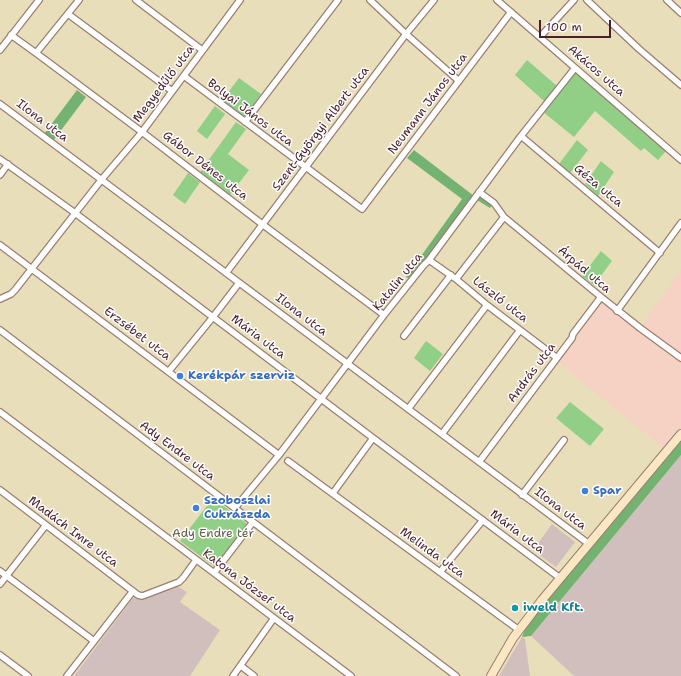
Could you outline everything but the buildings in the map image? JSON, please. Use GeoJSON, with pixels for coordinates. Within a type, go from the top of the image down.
{"type":"FeatureCollection","features":[{"type":"Feature","properties":{"kind":"main road"},"geometry":{"type":"LineString","coordinates":[[491,676],[507,647],[542,600],[681,434]]}},
{"type":"Feature","properties":{"kind":"street"},"geometry":{"type":"LineString","coordinates":[[0,50],[39,0]]}},
{"type":"Feature","properties":{"kind":"street"},"geometry":{"type":"LineString","coordinates":[[36,53],[79,0]]}},
{"type":"Feature","properties":{"kind":"street"},"geometry":{"type":"LineString","coordinates":[[136,0],[202,50]]}},
{"type":"Feature","properties":{"kind":"street","name":"Megyedűlő utca"},"geometry":{"type":"LineString","coordinates":[[0,299],[11,294],[15,290],[102,179],[142,132],[239,0]]}},
{"type":"Feature","properties":{"kind":"street"},"geometry":{"type":"LineString","coordinates":[[245,122],[338,0]]}},
{"type":"Feature","properties":{"kind":"street"},"geometry":{"type":"LineString","coordinates":[[370,0],[459,81]]}},
{"type":"Feature","properties":{"kind":"street","name":"Szent-Györgyi Albert utca"},"geometry":{"type":"LineString","coordinates":[[226,273],[406,34],[434,0]]}},
{"type":"Feature","properties":{"kind":"street","name":"Akácos utca"},"geometry":{"type":"LineString","coordinates":[[497,0],[681,160]]}},
{"type":"Feature","properties":{"kind":"street"},"geometry":{"type":"LineString","coordinates":[[540,37],[574,0]]}},
{"type":"Feature","properties":{"kind":"street"},"geometry":{"type":"LineString","coordinates":[[587,0],[639,49],[681,85]]}},
{"type":"Feature","properties":{"kind":"street"},"geometry":{"type":"LineString","coordinates":[[667,0],[681,12]]}},
{"type":"Feature","properties":{"kind":"street","name":"Neumann János utca"},"geometry":{"type":"LineString","coordinates":[[362,209],[511,12]]}},
{"type":"Feature","properties":{"kind":"street"},"geometry":{"type":"LineString","coordinates":[[68,14],[172,91]]}},
{"type":"Feature","properties":{"kind":"street","name":"Gábor Dénes utca"},"geometry":{"type":"LineString","coordinates":[[11,35],[384,315]]}},
{"type":"Feature","properties":{"kind":"street","name":"Katalin utca"},"geometry":{"type":"LineString","coordinates":[[235,508],[280,455],[384,315],[429,260],[521,136],[575,68]]}},
{"type":"Feature","properties":{"kind":"street","name":"Bolyai János utca"},"geometry":{"type":"LineString","coordinates":[[184,76],[305,168],[362,209]]}},
{"type":"Feature","properties":{"kind":"street","name":"Ilona utca"},"geometry":{"type":"LineString","coordinates":[[0,104],[589,544]]}},
{"type":"Feature","properties":{"kind":"street","name":"Géza utca"},"geometry":{"type":"LineString","coordinates":[[521,136],[660,253]]}},
{"type":"Feature","properties":{"kind":"street","name":"Mária utca"},"geometry":{"type":"LineString","coordinates":[[0,159],[75,213],[560,578]]}},
{"type":"Feature","properties":{"kind":"street"},"geometry":{"type":"LineString","coordinates":[[0,175],[8,164]]}},
{"type":"Feature","properties":{"kind":"street","name":"Árpád utca"},"geometry":{"type":"LineString","coordinates":[[479,192],[494,203],[504,217],[601,298],[681,358]]}},
{"type":"Feature","properties":{"kind":"street"},"geometry":{"type":"LineString","coordinates":[[456,279],[504,217]]}},
{"type":"Feature","properties":{"kind":"street"},"geometry":{"type":"LineString","coordinates":[[617,311],[681,223]]}},
{"type":"Feature","properties":{"kind":"street","name":"Erzsébet utca"},"geometry":{"type":"LineString","coordinates":[[0,245],[280,455]]}},
{"type":"Feature","properties":{"kind":"street","name":"László utca"},"geometry":{"type":"LineString","coordinates":[[429,260],[456,279],[556,358]]}},
{"type":"Feature","properties":{"kind":"street"},"geometry":{"type":"LineString","coordinates":[[404,336],[450,275]]}},
{"type":"Feature","properties":{"kind":"street"},"geometry":{"type":"LineString","coordinates":[[168,371],[239,283]]}},
{"type":"Feature","properties":{"kind":"street","name":"András utca"},"geometry":{"type":"LineString","coordinates":[[479,462],[601,298]]}},
{"type":"Feature","properties":{"kind":"street"},"geometry":{"type":"LineString","coordinates":[[408,409],[487,305]]}},
{"type":"Feature","properties":{"kind":"street","name":"Ady Endre utca"},"geometry":{"type":"LineString","coordinates":[[0,330],[456,676]]}},
{"type":"Feature","properties":{"kind":"street"},"geometry":{"type":"LineString","coordinates":[[442,434],[520,330]]}},
{"type":"Feature","properties":{"kind":"street","name":"Katona József utca"},"geometry":{"type":"LineString","coordinates":[[0,412],[351,676]]}},
{"type":"Feature","properties":{"kind":"street"},"geometry":{"type":"LineString","coordinates":[[333,493],[373,438]]}},
{"type":"Feature","properties":{"kind":"street"},"geometry":{"type":"LineString","coordinates":[[522,495],[564,440]]}},
{"type":"Feature","properties":{"kind":"street","name":"Melinda utca"},"geometry":{"type":"LineString","coordinates":[[288,461],[519,630]]}},
{"type":"Feature","properties":{"kind":"street","name":"Madách Imre utca"},"geometry":{"type":"LineString","coordinates":[[0,490],[133,591]]}},
{"type":"Feature","properties":{"kind":"street"},"geometry":{"type":"LineString","coordinates":[[440,572],[483,520]]}},
{"type":"Feature","properties":{"kind":"street"},"geometry":{"type":"LineString","coordinates":[[214,573],[253,522]]}},
{"type":"Feature","properties":{"kind":"street"},"geometry":{"type":"LineString","coordinates":[[0,584],[46,525]]}},
{"type":"Feature","properties":{"kind":"street"},"geometry":{"type":"LineString","coordinates":[[67,676],[133,591],[142,596],[179,582],[196,560]]}},
{"type":"Feature","properties":{"kind":"street"},"geometry":{"type":"LineString","coordinates":[[0,571],[94,642]]}},
{"type":"Feature","properties":{"kind":"street"},"geometry":{"type":"LineString","coordinates":[[233,676],[274,618]]}},
{"type":"Feature","properties":{"kind":"street"},"geometry":{"type":"LineString","coordinates":[[0,655],[28,676]]}},
{"type":"Feature","properties":{"kind":"street"},"geometry":{"type":"LineString","coordinates":[[241,666],[254,676]]}},
{"type":"Feature","properties":{"kind":"shaded area"},"geometry":{"type":"Polygon","coordinates":[[[681,270],[681,450],[670,454],[555,360],[601,297],[640,328],[681,270]]]}},
{"type":"Feature","properties":{"kind":"shaded area"},"geometry":{"type":"Polygon","coordinates":[[[681,455],[681,676],[574,676],[531,636],[681,455]]]}},
{"type":"Feature","properties":{"kind":"shaded area"},"geometry":{"type":"Polygon","coordinates":[[[552,524],[575,542],[556,567],[533,550],[552,524]]]}},
{"type":"Feature","properties":{"kind":"shaded area"},"geometry":{"type":"Polygon","coordinates":[[[177,586],[187,592],[180,602],[220,630],[190,676],[74,676],[133,598],[142,599],[177,586]]]}},
{"type":"Feature","properties":{"kind":"shaded area"},"geometry":{"type":"Polygon","coordinates":[[[522,637],[525,639],[530,676],[499,676],[522,637]]]}},
{"type":"Feature","properties":{"kind":"green space"},"geometry":{"type":"Polygon","coordinates":[[[527,60],[557,86],[545,102],[515,75],[527,60]]]}},
{"type":"Feature","properties":{"kind":"green space"},"geometry":{"type":"Polygon","coordinates":[[[576,71],[666,151],[658,160],[644,148],[641,151],[595,111],[574,137],[542,111],[576,71]]]}},
{"type":"Feature","properties":{"kind":"green space"},"geometry":{"type":"Polygon","coordinates":[[[239,78],[261,94],[243,119],[221,102],[239,78]]]}},
{"type":"Feature","properties":{"kind":"green space"},"geometry":{"type":"Polygon","coordinates":[[[77,90],[86,97],[53,141],[44,134],[77,90]]]}},
{"type":"Feature","properties":{"kind":"green space"},"geometry":{"type":"Polygon","coordinates":[[[215,106],[225,114],[207,139],[197,131],[215,106]]]}},
{"type":"Feature","properties":{"kind":"green space"},"geometry":{"type":"Polygon","coordinates":[[[236,122],[246,129],[228,154],[249,170],[230,195],[200,172],[236,122]]]}},
{"type":"Feature","properties":{"kind":"green space"},"geometry":{"type":"Polygon","coordinates":[[[577,140],[588,150],[570,173],[559,164],[577,140]]]}},
{"type":"Feature","properties":{"kind":"green space"},"geometry":{"type":"Polygon","coordinates":[[[414,150],[474,196],[481,195],[492,205],[490,208],[477,200],[433,258],[410,279],[406,277],[462,199],[407,158],[414,150]]]}},
{"type":"Feature","properties":{"kind":"green space"},"geometry":{"type":"Polygon","coordinates":[[[601,161],[614,172],[598,196],[585,184],[601,161]]]}},
{"type":"Feature","properties":{"kind":"green space"},"geometry":{"type":"Polygon","coordinates":[[[188,173],[200,182],[185,204],[173,195],[188,173]]]}},
{"type":"Feature","properties":{"kind":"green space"},"geometry":{"type":"Polygon","coordinates":[[[601,251],[612,261],[594,285],[582,276],[601,251]]]}},
{"type":"Feature","properties":{"kind":"green space"},"geometry":{"type":"Polygon","coordinates":[[[426,341],[443,354],[430,371],[414,358],[426,341]]]}},
{"type":"Feature","properties":{"kind":"green space"},"geometry":{"type":"Polygon","coordinates":[[[570,402],[604,429],[590,446],[556,418],[570,402]]]}},
{"type":"Feature","properties":{"kind":"green space"},"geometry":{"type":"Polygon","coordinates":[[[681,439],[681,455],[531,636],[522,637],[525,629],[590,547],[670,454],[681,439]]]}},
{"type":"Feature","properties":{"kind":"green space","name":"Ady Endre tér"},"geometry":{"type":"Polygon","coordinates":[[[213,498],[246,523],[247,526],[215,567],[180,541],[213,498]]]}},
{"type":"Feature","properties":{"kind":"place","name":"Kerékpár szerviz"},"geometry":{"type":"Point","coordinates":[180,376]}},
{"type":"Feature","properties":{"kind":"place","name":"Spar"},"geometry":{"type":"Point","coordinates":[585,491]}},
{"type":"Feature","properties":{"kind":"place","name":"Szoboszlai Cukrászda"},"geometry":{"type":"Point","coordinates":[196,508]}},
{"type":"Feature","properties":{"kind":"place","name":"iweld Kft."},"geometry":{"type":"Point","coordinates":[515,608]}}]}
